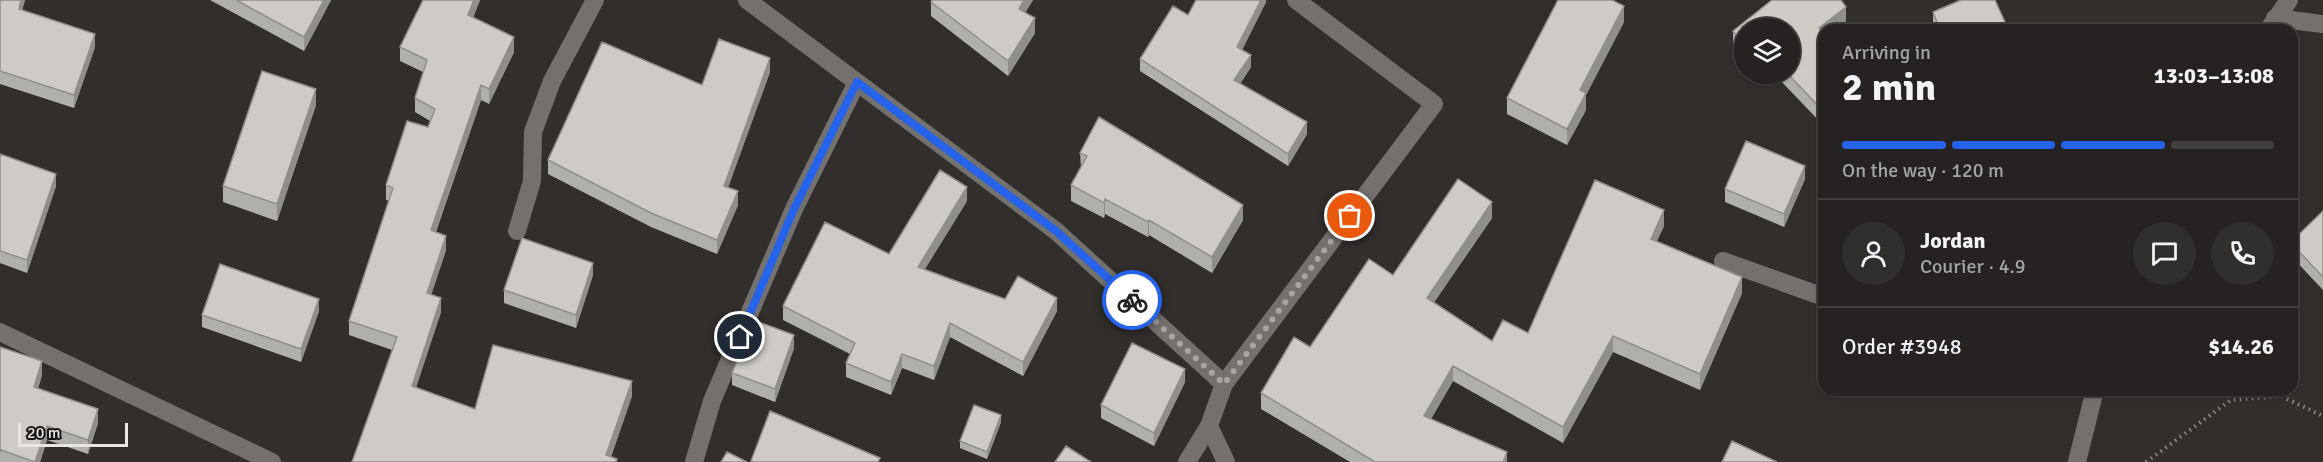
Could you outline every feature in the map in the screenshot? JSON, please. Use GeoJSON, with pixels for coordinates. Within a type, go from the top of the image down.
{"type":"FeatureCollection","features":[{"type":"Feature","properties":{"kind":"street"},"geometry":{"type":"LineString","coordinates":[[517,231],[531,181],[533,132],[552,81],[595,0]]}},
{"type":"Feature","properties":{"kind":"street"},"geometry":{"type":"LineString","coordinates":[[747,0],[1056,231],[1224,384]]}},
{"type":"Feature","properties":{"kind":"street"},"geometry":{"type":"LineString","coordinates":[[1187,462],[1209,426],[1224,384],[1434,104],[1296,0]]}},
{"type":"Feature","properties":{"kind":"street"},"geometry":{"type":"LineString","coordinates":[[2271,24],[2289,0]]}},
{"type":"Feature","properties":{"kind":"street"},"geometry":{"type":"LineString","coordinates":[[2271,24],[2323,24]]}},
{"type":"Feature","properties":{"kind":"street"},"geometry":{"type":"LineString","coordinates":[[694,462],[712,401],[730,358],[794,209],[857,82]]}},
{"type":"Feature","properties":{"kind":"street"},"geometry":{"type":"LineString","coordinates":[[1723,261],[1818,295]]}},
{"type":"Feature","properties":{"kind":"street"},"geometry":{"type":"LineString","coordinates":[[0,332],[272,462]]}},
{"type":"Feature","properties":{"kind":"street"},"geometry":{"type":"LineString","coordinates":[[2077,462],[2089,396]]}},
{"type":"Feature","properties":{"kind":"street"},"geometry":{"type":"LineString","coordinates":[[1209,426],[1226,462]]}},
{"type":"Feature","properties":{"kind":"path"},"geometry":{"type":"LineString","coordinates":[[2146,462],[2231,400],[2281,396],[2323,416]]}},
{"type":"Feature","properties":{"kind":"building"},"geometry":{"type":"Polygon","coordinates":[[[0,0],[21,0],[19,9],[95,34],[74,95],[0,71],[0,0]]]}},
{"type":"Feature","properties":{"kind":"building"},"geometry":{"type":"Polygon","coordinates":[[[236,0],[324,0],[304,37],[236,0]]]}},
{"type":"Feature","properties":{"kind":"building"},"geometry":{"type":"Polygon","coordinates":[[[423,0],[474,0],[468,15],[514,37],[489,89],[481,85],[431,230],[446,236],[427,293],[441,298],[412,386],[475,409],[493,345],[632,381],[606,455],[617,459],[616,462],[352,462],[397,337],[349,321],[393,188],[386,185],[407,121],[428,127],[435,109],[415,98],[427,60],[400,47],[423,0]]]}},
{"type":"Feature","properties":{"kind":"building"},"geometry":{"type":"Polygon","coordinates":[[[932,0],[1024,0],[1019,9],[1035,18],[1008,61],[931,2],[932,0]]]}},
{"type":"Feature","properties":{"kind":"building"},"geometry":{"type":"Polygon","coordinates":[[[1196,0],[1261,0],[1237,47],[1251,55],[1234,80],[1307,122],[1288,154],[1140,59],[1173,6],[1188,15],[1196,0]]]}},
{"type":"Feature","properties":{"kind":"building"},"geometry":{"type":"Polygon","coordinates":[[[1558,0],[1612,0],[1624,6],[1580,90],[1586,93],[1567,129],[1507,98],[1558,0]]]}},
{"type":"Feature","properties":{"kind":"building"},"geometry":{"type":"Polygon","coordinates":[[[1772,0],[1841,0],[1846,7],[1824,24],[1818,24],[1818,106],[1797,84],[1800,84],[1800,18],[1749,18],[1772,0]]]}},
{"type":"Feature","properties":{"kind":"building"},"geometry":{"type":"Polygon","coordinates":[[[1961,0],[1995,0],[2005,22],[2000,24],[1938,24],[1933,12],[1961,0]]]}},
{"type":"Feature","properties":{"kind":"building"},"geometry":{"type":"Polygon","coordinates":[[[719,39],[770,58],[724,186],[738,191],[717,240],[651,213],[548,160],[602,42],[702,85],[719,39]]]}},
{"type":"Feature","properties":{"kind":"building"},"geometry":{"type":"Polygon","coordinates":[[[262,71],[316,89],[277,204],[223,186],[262,71]]]}},
{"type":"Feature","properties":{"kind":"building"},"geometry":{"type":"Polygon","coordinates":[[[1099,117],[1243,205],[1212,257],[1149,220],[1148,222],[1105,199],[1104,203],[1071,185],[1087,156],[1080,153],[1099,117]]]}},
{"type":"Feature","properties":{"kind":"building"},"geometry":{"type":"Polygon","coordinates":[[[1746,141],[1805,166],[1784,214],[1725,189],[1746,141]]]}},
{"type":"Feature","properties":{"kind":"building"},"geometry":{"type":"Polygon","coordinates":[[[0,154],[56,174],[27,260],[0,251],[0,154]]]}},
{"type":"Feature","properties":{"kind":"building"},"geometry":{"type":"Polygon","coordinates":[[[940,170],[967,187],[918,267],[1005,299],[1018,276],[1057,298],[1023,362],[950,323],[934,366],[902,354],[891,382],[846,363],[855,343],[783,306],[825,222],[889,254],[940,170]]]}},
{"type":"Feature","properties":{"kind":"building"},"geometry":{"type":"Polygon","coordinates":[[[1458,179],[1492,202],[1427,298],[1492,341],[1503,320],[1528,333],[1595,180],[1664,210],[1651,239],[1742,277],[1700,374],[1613,336],[1563,427],[1453,366],[1424,416],[1507,452],[1503,462],[1375,462],[1261,393],[1294,337],[1310,347],[1369,259],[1393,275],[1458,179]]]}},
{"type":"Feature","properties":{"kind":"building"},"geometry":{"type":"Polygon","coordinates":[[[2323,211],[2323,277],[2298,250],[2298,235],[2323,211]]]}},
{"type":"Feature","properties":{"kind":"building"},"geometry":{"type":"Polygon","coordinates":[[[522,238],[593,263],[576,315],[504,290],[522,238]]]}},
{"type":"Feature","properties":{"kind":"building"},"geometry":{"type":"Polygon","coordinates":[[[220,264],[319,299],[301,349],[202,315],[220,264]]]}},
{"type":"Feature","properties":{"kind":"building"},"geometry":{"type":"Polygon","coordinates":[[[753,320],[794,335],[775,389],[732,373],[753,320]]]}},
{"type":"Feature","properties":{"kind":"building"},"geometry":{"type":"Polygon","coordinates":[[[1132,343],[1185,369],[1154,433],[1101,405],[1132,343]]]}},
{"type":"Feature","properties":{"kind":"building"},"geometry":{"type":"Polygon","coordinates":[[[0,347],[42,361],[34,387],[98,409],[88,440],[47,426],[35,462],[1,450],[0,452],[0,347]]]}},
{"type":"Feature","properties":{"kind":"building"},"geometry":{"type":"Polygon","coordinates":[[[974,405],[1001,415],[987,452],[960,441],[974,405]]]}},
{"type":"Feature","properties":{"kind":"building"},"geometry":{"type":"Polygon","coordinates":[[[770,411],[880,458],[878,462],[751,461],[770,411]]]}},
{"type":"Feature","properties":{"kind":"building"},"geometry":{"type":"Polygon","coordinates":[[[1732,441],[1777,462],[1722,462],[1732,441]]]}},
{"type":"Feature","properties":{"kind":"building"},"geometry":{"type":"Polygon","coordinates":[[[1066,446],[1091,462],[1055,462],[1066,446]]]}},
{"type":"Feature","properties":{"kind":"building"},"geometry":{"type":"Polygon","coordinates":[[[727,452],[747,462],[721,462],[727,452]]]}},
{"type":"Feature","properties":{"kind":"way so far"},"geometry":{"type":"LineString","coordinates":[[1132,300],[1224,384],[1350,216]]}},
{"type":"Feature","properties":{"kind":"route"},"geometry":{"type":"LineString","coordinates":[[740,337],[794,209],[857,82],[1056,231],[1132,300]]}}]}
